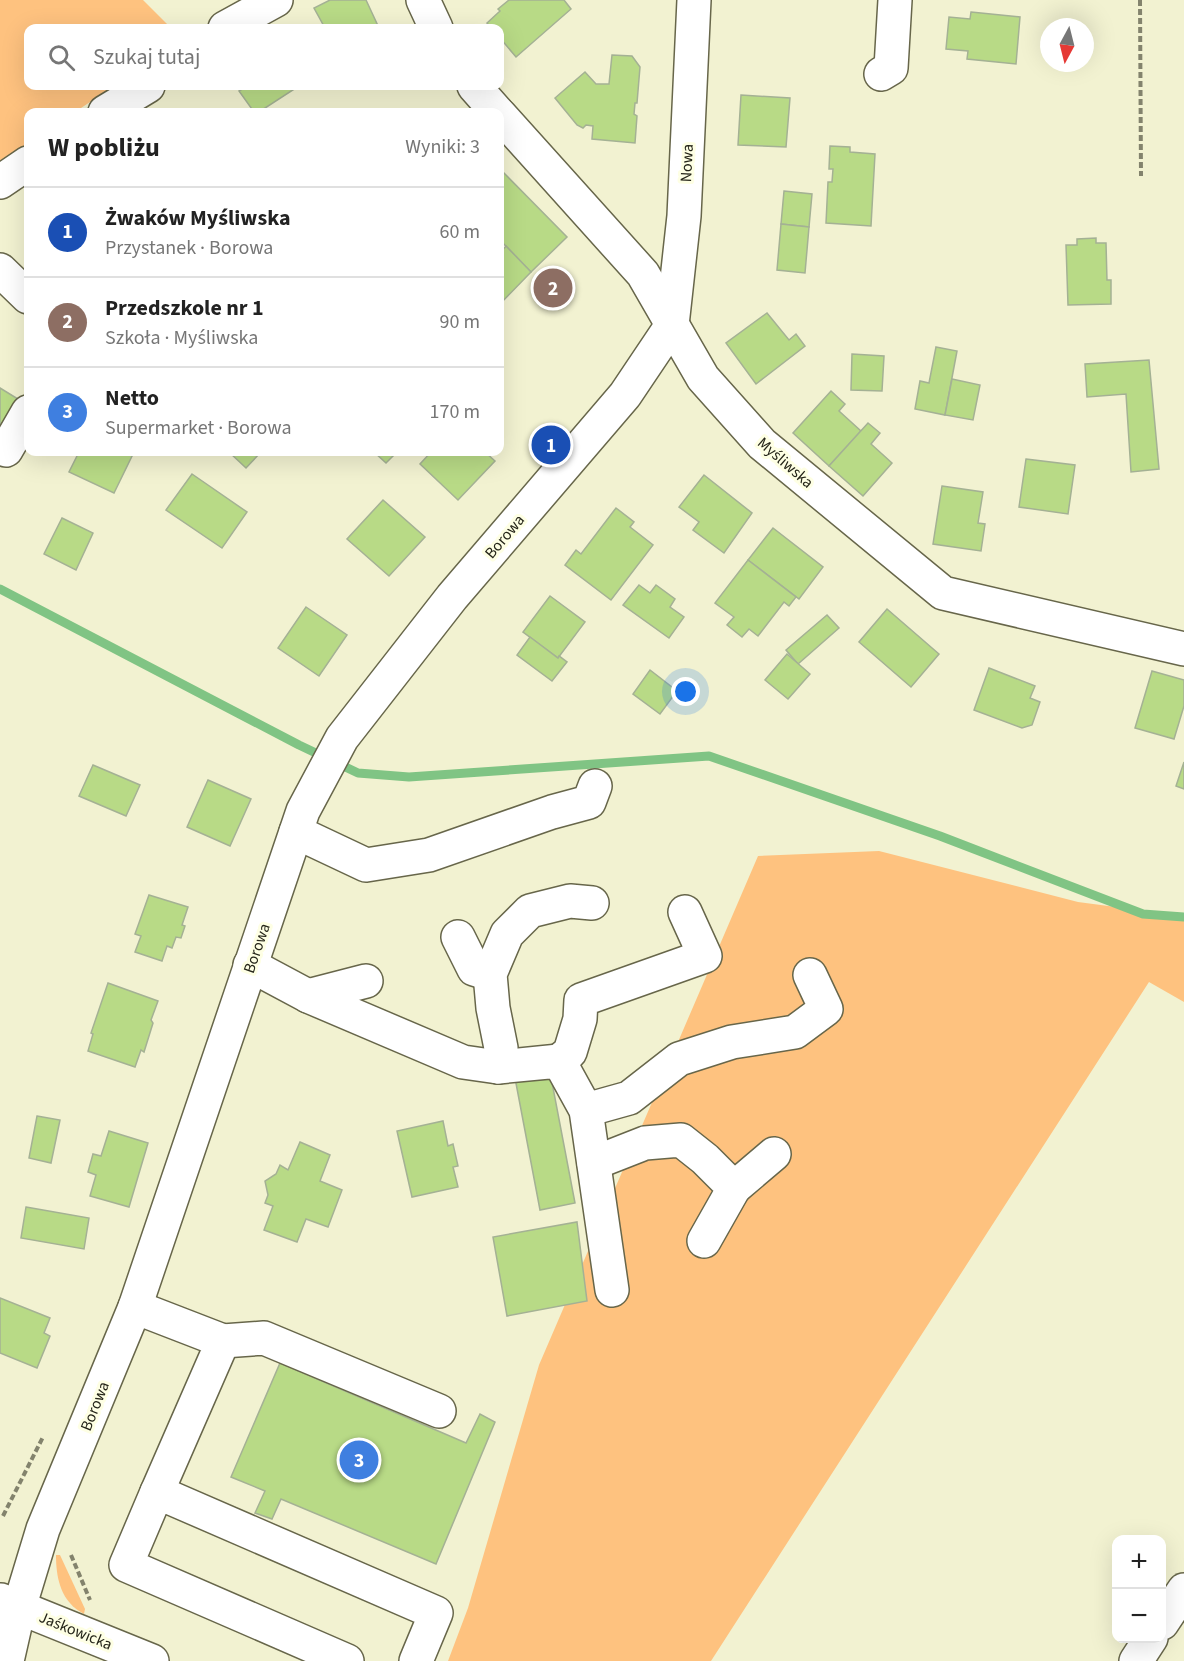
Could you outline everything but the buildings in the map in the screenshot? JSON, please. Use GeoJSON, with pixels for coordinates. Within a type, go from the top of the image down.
{"type":"FeatureCollection","features":[{"type":"Feature","properties":{"kind":"street"},"geometry":{"type":"LineString","coordinates":[[232,24],[276,0]]}},
{"type":"Feature","properties":{"kind":"street"},"geometry":{"type":"LineString","coordinates":[[423,0],[434,24]]}},
{"type":"Feature","properties":{"kind":"street","name":"Nowa"},"geometry":{"type":"LineString","coordinates":[[672,325],[684,216],[694,0]]}},
{"type":"Feature","properties":{"kind":"street"},"geometry":{"type":"LineString","coordinates":[[881,74],[891,68],[895,0]]}},
{"type":"Feature","properties":{"kind":"street"},"geometry":{"type":"LineString","coordinates":[[112,108],[141,90]]}},
{"type":"Feature","properties":{"kind":"street","name":"Myśliwska"},"geometry":{"type":"LineString","coordinates":[[477,90],[493,108]]}},
{"type":"Feature","properties":{"kind":"street","name":"Myśliwska"},"geometry":{"type":"LineString","coordinates":[[504,121],[643,274],[703,378],[762,444],[943,593],[1184,649]]}},
{"type":"Feature","properties":{"kind":"street"},"geometry":{"type":"LineString","coordinates":[[0,182],[24,166]]}},
{"type":"Feature","properties":{"kind":"street"},"geometry":{"type":"LineString","coordinates":[[0,270],[24,293]]}},
{"type":"Feature","properties":{"kind":"street","name":"Borowa"},"geometry":{"type":"LineString","coordinates":[[8,1661],[10,1604],[135,1307],[303,811],[331,758],[452,597],[625,394],[672,325]]}},
{"type":"Feature","properties":{"kind":"street"},"geometry":{"type":"LineString","coordinates":[[6,450],[24,419]]}},
{"type":"Feature","properties":{"kind":"street"},"geometry":{"type":"LineString","coordinates":[[296,832],[366,865],[429,855],[552,812],[589,802],[595,786]]}},
{"type":"Feature","properties":{"kind":"street"},"geometry":{"type":"LineString","coordinates":[[498,1067],[501,1048],[493,1008],[490,974],[507,934],[530,911],[570,901],[592,903]]}},
{"type":"Feature","properties":{"kind":"street"},"geometry":{"type":"LineString","coordinates":[[250,965],[308,996],[463,1062],[498,1067],[559,1061],[570,1053],[580,1019],[581,1000],[705,956],[685,912]]}},
{"type":"Feature","properties":{"kind":"street"},"geometry":{"type":"LineString","coordinates":[[458,937],[474,969],[490,974]]}},
{"type":"Feature","properties":{"kind":"street"},"geometry":{"type":"LineString","coordinates":[[586,1110],[629,1098],[679,1059],[732,1042],[795,1032],[826,1009],[810,975]]}},
{"type":"Feature","properties":{"kind":"street"},"geometry":{"type":"LineString","coordinates":[[308,996],[366,981]]}},
{"type":"Feature","properties":{"kind":"street"},"geometry":{"type":"LineString","coordinates":[[559,1061],[586,1110],[612,1290]]}},
{"type":"Feature","properties":{"kind":"street"},"geometry":{"type":"LineString","coordinates":[[594,1163],[645,1143],[681,1140],[705,1159],[734,1188]]}},
{"type":"Feature","properties":{"kind":"street"},"geometry":{"type":"LineString","coordinates":[[704,1241],[734,1188],[774,1154]]}},
{"type":"Feature","properties":{"kind":"street"},"geometry":{"type":"LineString","coordinates":[[135,1307],[223,1341],[264,1338],[439,1412]]}},
{"type":"Feature","properties":{"kind":"street"},"geometry":{"type":"LineString","coordinates":[[223,1341],[126,1565],[347,1661]]}},
{"type":"Feature","properties":{"kind":"street"},"geometry":{"type":"LineString","coordinates":[[157,1492],[436,1613],[416,1661]]}},
{"type":"Feature","properties":{"kind":"street"},"geometry":{"type":"LineString","coordinates":[[1166,1616],[1184,1590]]}},
{"type":"Feature","properties":{"kind":"street","name":"Jaśkowicka"},"geometry":{"type":"LineString","coordinates":[[10,1604],[152,1661]]}},
{"type":"Feature","properties":{"kind":"street"},"geometry":{"type":"LineString","coordinates":[[1136,1661],[1148,1643]]}},
{"type":"Feature","properties":{"kind":"path"},"geometry":{"type":"LineString","coordinates":[[1140,0],[1141,176]]}},
{"type":"Feature","properties":{"kind":"path"},"geometry":{"type":"LineString","coordinates":[[72,1548],[71,1557],[90,1600]]}},
{"type":"Feature","properties":{"kind":"shaded area"},"geometry":{"type":"Polygon","coordinates":[[[0,0],[143,0],[167,24],[24,24],[24,90],[108,90],[81,108],[24,108],[24,148],[0,165],[0,0]]]}},
{"type":"Feature","properties":{"kind":"shaded area"},"geometry":{"type":"Polygon","coordinates":[[[879,851],[1078,902],[1184,916],[1184,1002],[1149,982],[711,1661],[448,1661],[468,1608],[539,1365],[758,856],[879,851]]]}},
{"type":"Feature","properties":{"kind":"shaded area"},"geometry":{"type":"Polygon","coordinates":[[[56,1555],[60,1555],[85,1609],[84,1614],[70,1603],[61,1589],[56,1555]]]}},
{"type":"Feature","properties":{"kind":"waterway"},"geometry":{"type":"LineString","coordinates":[[0,589],[299,745],[358,773],[409,777],[709,756],[940,836],[1143,914],[1184,917]]}},
{"type":"Feature","properties":{"kind":"place","name":"Przedszkole nr 1"},"geometry":{"type":"Point","coordinates":[553,288]}},
{"type":"Feature","properties":{"kind":"place","name":"Żwaków Myśliwska"},"geometry":{"type":"Point","coordinates":[551,445]}},
{"type":"Feature","properties":{"kind":"place","name":"Netto"},"geometry":{"type":"Point","coordinates":[359,1460]}}]}
